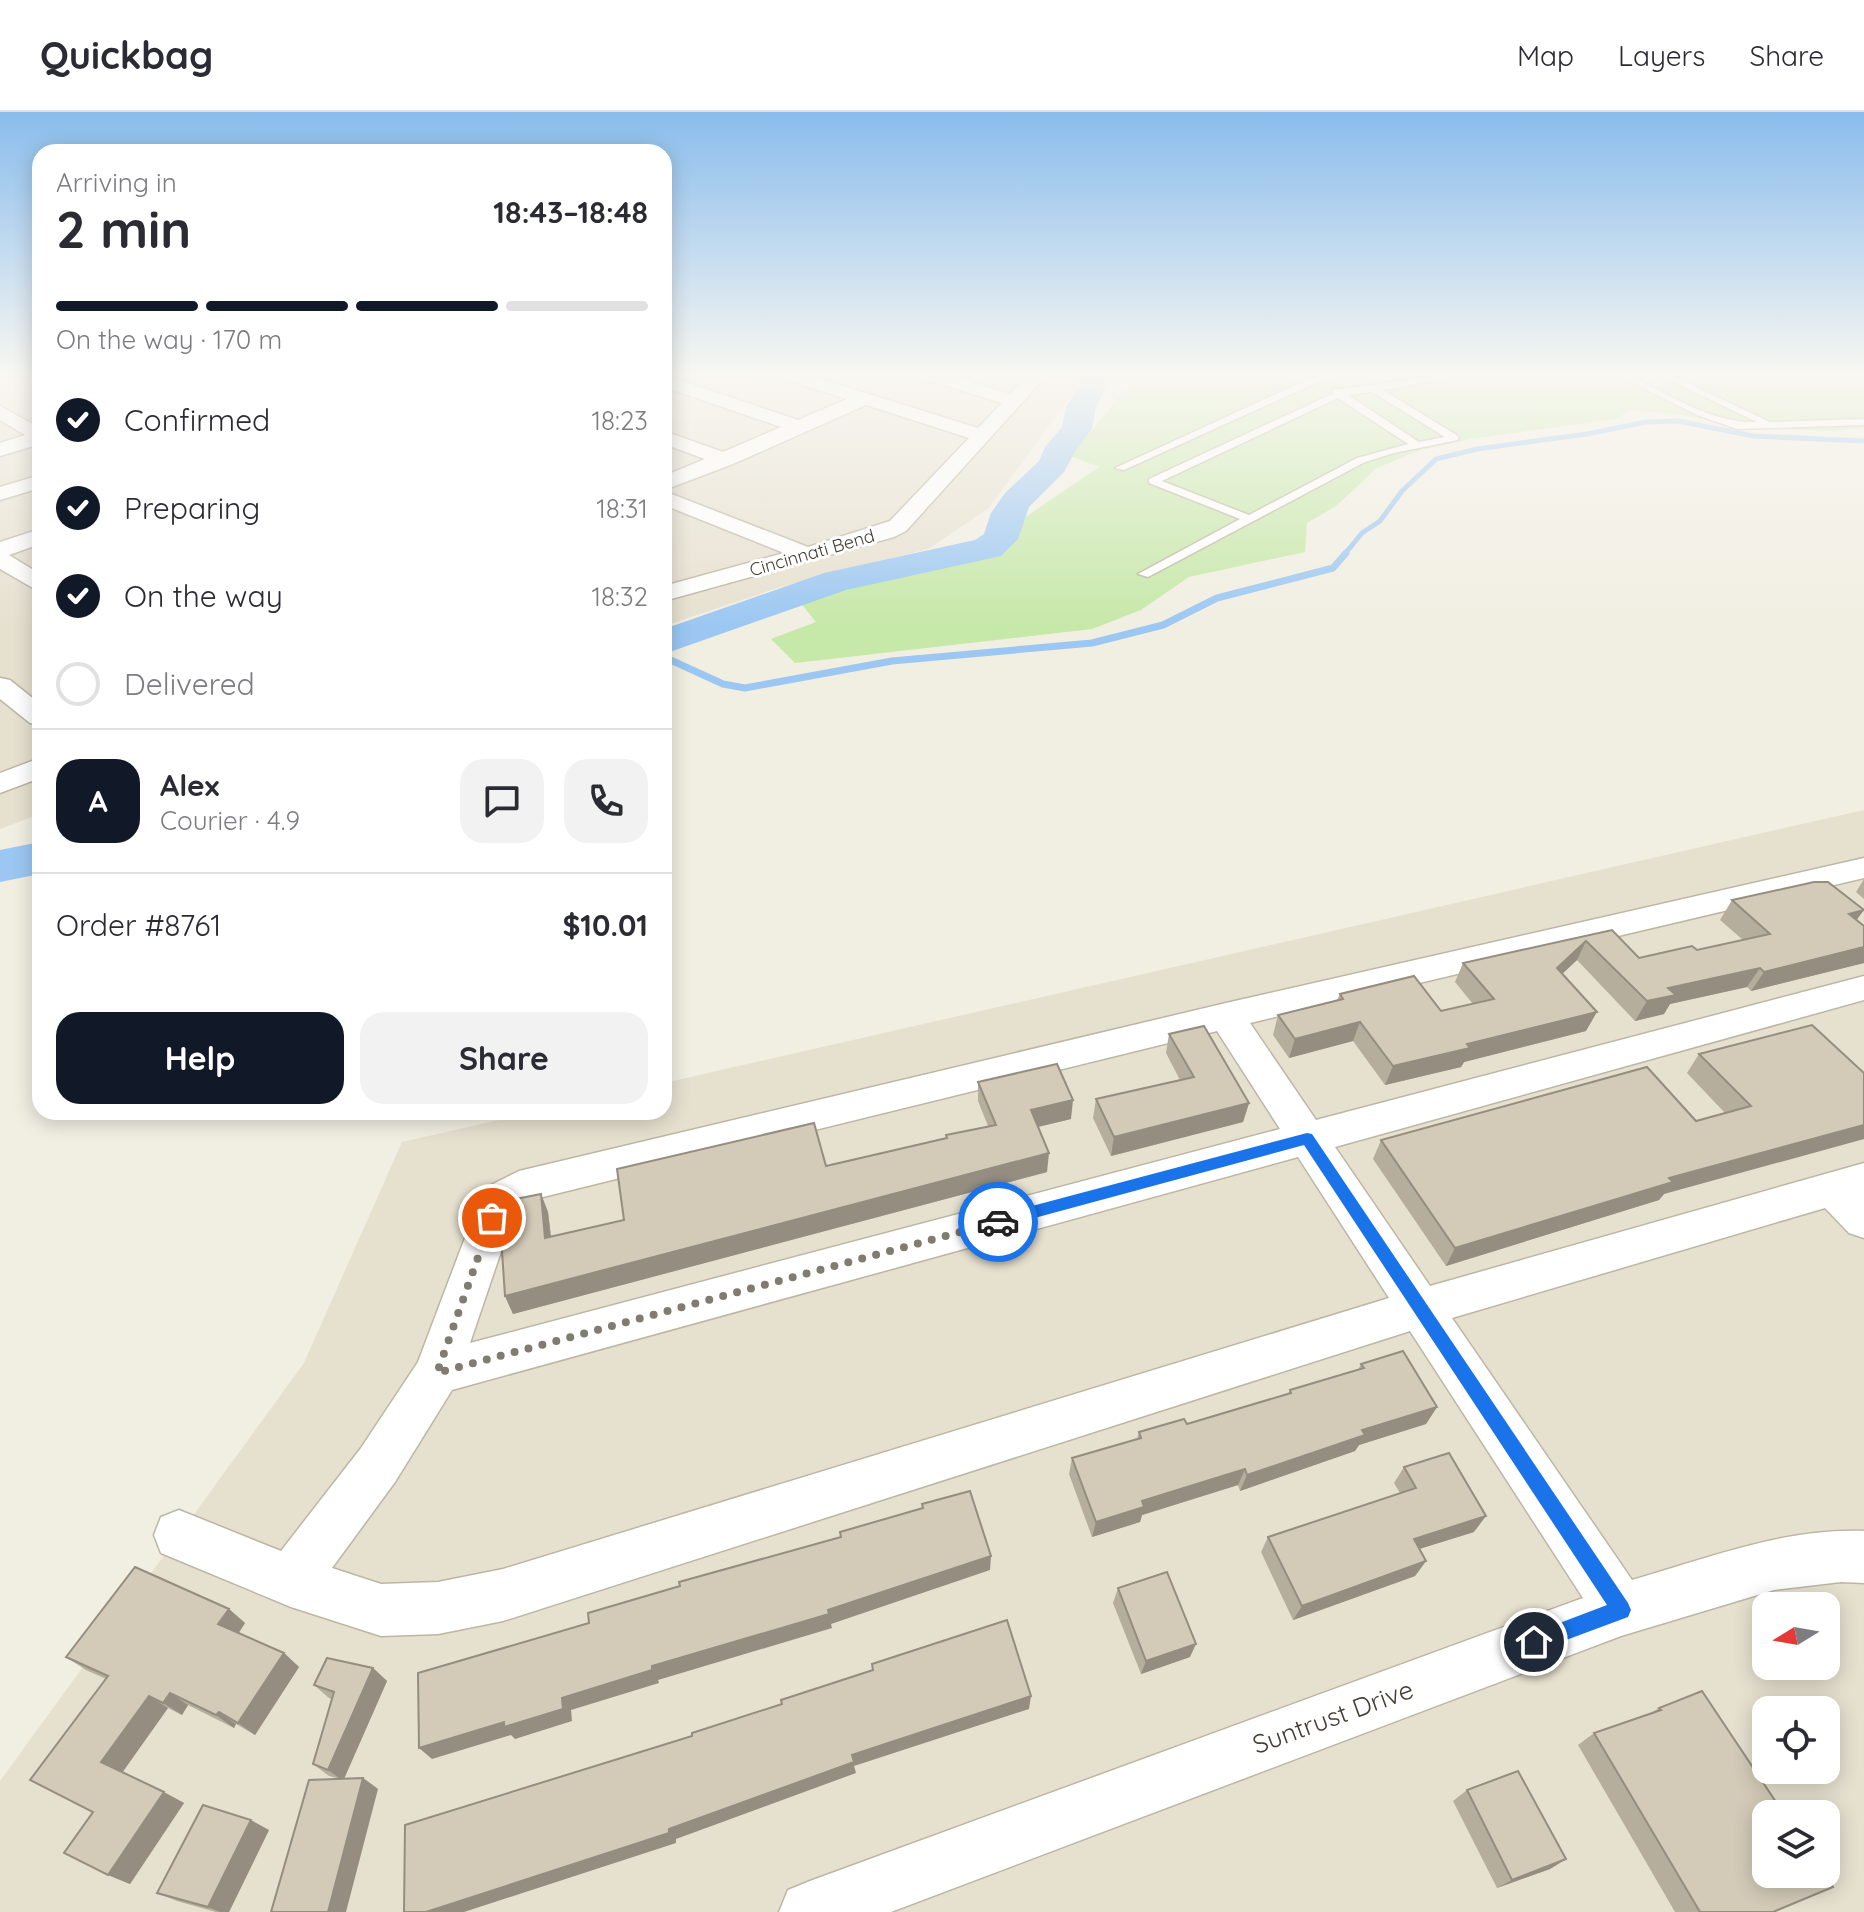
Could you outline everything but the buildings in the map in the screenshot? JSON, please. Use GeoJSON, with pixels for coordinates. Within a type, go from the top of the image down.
{"type":"FeatureCollection","features":[{"type":"Feature","properties":{"kind":"street","name":"Cincinnati Bend"},"geometry":{"type":"LineString","coordinates":[[672,592],[886,532],[898,526],[961,459]]}},
{"type":"Feature","properties":{"kind":"street"},"geometry":{"type":"LineString","coordinates":[[672,481],[726,460]]}},
{"type":"Feature","properties":{"kind":"street"},"geometry":{"type":"LineString","coordinates":[[0,494],[32,484]]}},
{"type":"Feature","properties":{"kind":"street"},"geometry":{"type":"LineString","coordinates":[[672,500],[806,554]]}},
{"type":"Feature","properties":{"kind":"street"},"geometry":{"type":"LineString","coordinates":[[0,550],[32,539]]}},
{"type":"Feature","properties":{"kind":"street"},"geometry":{"type":"LineString","coordinates":[[0,559],[32,580]]}},
{"type":"Feature","properties":{"kind":"street"},"geometry":{"type":"LineString","coordinates":[[672,572],[699,584]]}},
{"type":"Feature","properties":{"kind":"street"},"geometry":{"type":"LineString","coordinates":[[0,686],[32,711]]}},
{"type":"Feature","properties":{"kind":"street"},"geometry":{"type":"LineString","coordinates":[[0,784],[32,770]]}},
{"type":"Feature","properties":{"kind":"street"},"geometry":{"type":"LineString","coordinates":[[291,1581],[378,1465],[437,1373],[492,1218],[508,1196],[533,1183],[1226,1016],[1827,890],[1864,868]]}},
{"type":"Feature","properties":{"kind":"street"},"geometry":{"type":"LineString","coordinates":[[437,1373],[1864,988]]}},
{"type":"Feature","properties":{"kind":"street"},"geometry":{"type":"LineString","coordinates":[[1226,1016],[1621,1610]]}},
{"type":"Feature","properties":{"kind":"street"},"geometry":{"type":"LineString","coordinates":[[179,1535],[291,1581],[381,1610],[438,1608],[503,1595],[1421,1308],[1854,1197]]}},
{"type":"Feature","properties":{"kind":"street","name":"Suntrust Drive"},"geometry":{"type":"LineString","coordinates":[[810,1912],[1621,1610],[1774,1564],[1841,1556],[1864,1557]]}},
{"type":"Feature","properties":{"kind":"lane"},"geometry":{"type":"LineString","coordinates":[[1120,468],[1139,459]]}},
{"type":"Feature","properties":{"kind":"lane"},"geometry":{"type":"LineString","coordinates":[[1200,459],[1153,481],[1250,519]]}},
{"type":"Feature","properties":{"kind":"lane"},"geometry":{"type":"LineString","coordinates":[[1144,574],[1365,459]]}},
{"type":"Feature","properties":{"kind":"shaded area"},"geometry":{"type":"Polygon","coordinates":[[[0,459],[32,459],[32,817],[0,829],[0,459]]]}},
{"type":"Feature","properties":{"kind":"shaded area"},"geometry":{"type":"Polygon","coordinates":[[[672,459],[1025,459],[989,508],[928,549],[780,587],[672,623],[672,459]]]}},
{"type":"Feature","properties":{"kind":"shaded area"},"geometry":{"type":"Polygon","coordinates":[[[1864,810],[1864,1912],[0,1912],[0,1781],[304,1363],[402,1142],[499,1120],[672,1120],[672,1081],[1864,810]]]}},
{"type":"Feature","properties":{"kind":"green space"},"geometry":{"type":"Polygon","coordinates":[[[1078,459],[1398,459],[1377,468],[1336,506],[1307,523],[1305,552],[1189,577],[1141,610],[1092,629],[795,663],[771,639],[816,622],[799,601],[920,564],[994,555],[1011,546],[1024,518],[1099,467],[1078,459]]]}},
{"type":"Feature","properties":{"kind":"waterway"},"geometry":{"type":"LineString","coordinates":[[672,639],[837,581],[988,548],[1000,539],[1008,513],[1017,500],[1056,459]]}},
{"type":"Feature","properties":{"kind":"waterway"},"geometry":{"type":"LineString","coordinates":[[1344,555],[1362,533],[1380,521],[1402,491],[1436,459]]}},
{"type":"Feature","properties":{"kind":"waterway"},"geometry":{"type":"LineString","coordinates":[[672,661],[723,684],[745,688],[892,661],[1092,643],[1163,625],[1217,598],[1333,568],[1346,553]]}},
{"type":"Feature","properties":{"kind":"waterway"},"geometry":{"type":"LineString","coordinates":[[0,866],[32,860]]}},
{"type":"Feature","properties":{"kind":"way so far"},"geometry":{"type":"LineString","coordinates":[[492,1218],[437,1373],[998,1222]]}},
{"type":"Feature","properties":{"kind":"route"},"geometry":{"type":"LineString","coordinates":[[998,1222],[1307,1138],[1621,1610],[1534,1642]]}}]}
